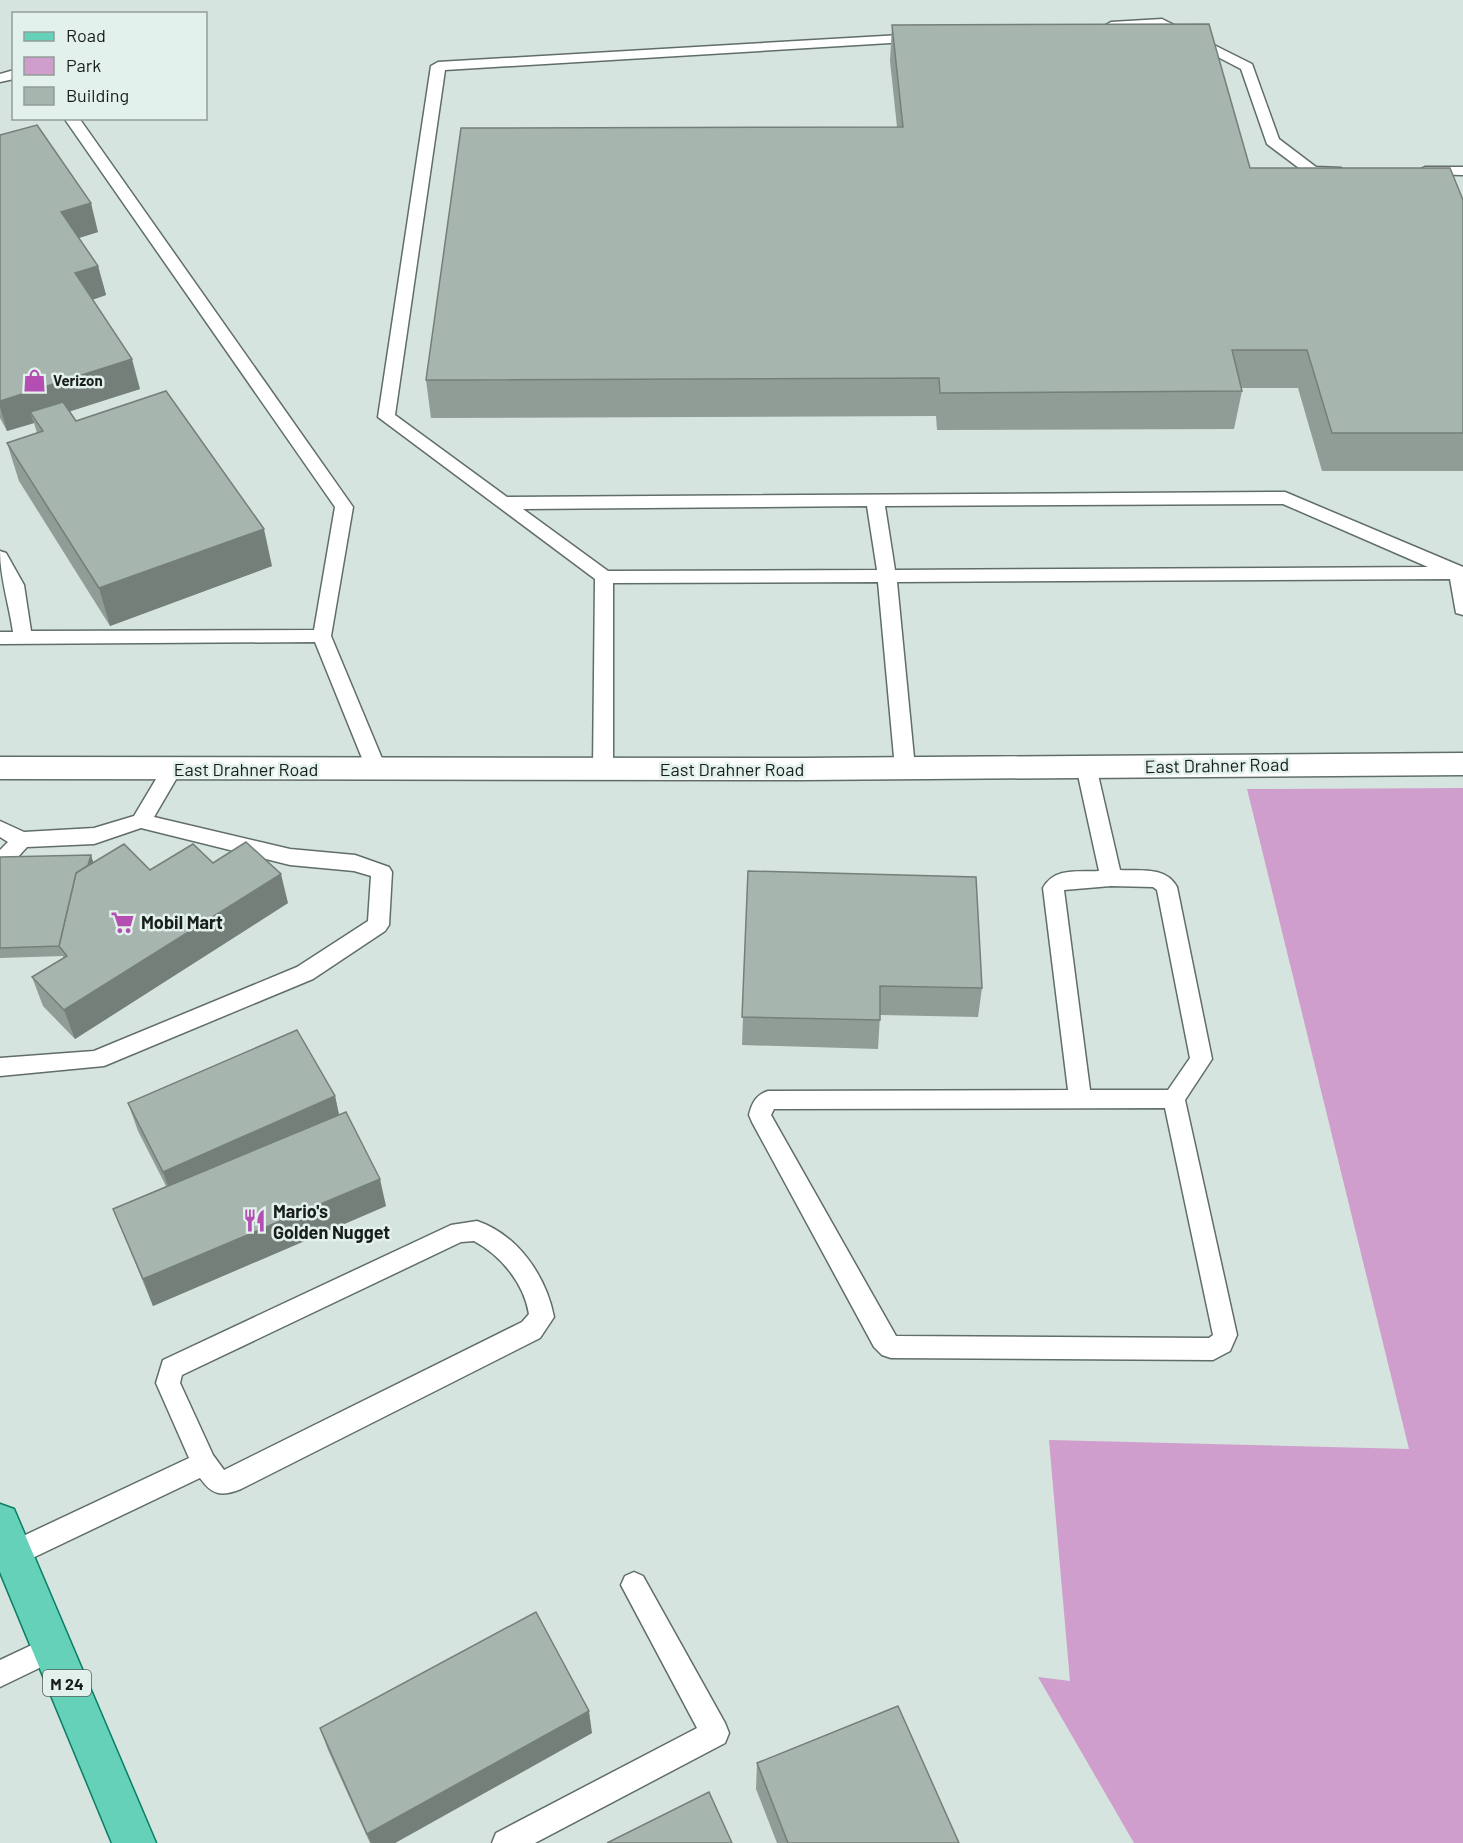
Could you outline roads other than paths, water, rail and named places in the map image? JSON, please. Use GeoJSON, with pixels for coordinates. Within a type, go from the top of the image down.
{"type":"FeatureCollection","features":[{"type":"Feature","properties":{"kind":"main road","name":"M 24"},"geometry":{"type":"LineString","coordinates":[[6,1538],[134,1843]]}},
{"type":"Feature","properties":{"kind":"street","name":"East Drahner Road"},"geometry":{"type":"LineString","coordinates":[[0,768],[905,768],[1463,764]]}},
{"type":"Feature","properties":{"kind":"lane"},"geometry":{"type":"LineString","coordinates":[[1091,27],[1162,23],[1247,67],[1272,141],[1312,171],[1347,171]]}},
{"type":"Feature","properties":{"kind":"lane"},"geometry":{"type":"LineString","coordinates":[[937,37],[438,66],[386,417],[604,577],[1460,573]]}},
{"type":"Feature","properties":{"kind":"lane"},"geometry":{"type":"LineString","coordinates":[[71,120],[344,507],[322,636],[376,768]]}},
{"type":"Feature","properties":{"kind":"lane"},"geometry":{"type":"LineString","coordinates":[[1405,171],[1463,171]]}},
{"type":"Feature","properties":{"kind":"lane"},"geometry":{"type":"LineString","coordinates":[[503,503],[1285,498],[1460,573]]}},
{"type":"Feature","properties":{"kind":"lane"},"geometry":{"type":"LineString","coordinates":[[875,501],[887,576],[905,768]]}},
{"type":"Feature","properties":{"kind":"lane"},"geometry":{"type":"LineString","coordinates":[[0,557],[15,585],[23,638]]}},
{"type":"Feature","properties":{"kind":"lane"},"geometry":{"type":"LineString","coordinates":[[1460,573],[1463,609]]}},
{"type":"Feature","properties":{"kind":"lane"},"geometry":{"type":"LineString","coordinates":[[603,768],[604,577]]}},
{"type":"Feature","properties":{"kind":"lane"},"geometry":{"type":"LineString","coordinates":[[0,638],[322,636]]}},
{"type":"Feature","properties":{"kind":"lane"},"geometry":{"type":"LineString","coordinates":[[1086,766],[1111,878]]}},
{"type":"Feature","properties":{"kind":"lane"},"geometry":{"type":"LineString","coordinates":[[141,821],[172,769]]}},
{"type":"Feature","properties":{"kind":"lane"},"geometry":{"type":"LineString","coordinates":[[0,828],[21,840],[94,836],[141,821],[290,858],[355,863],[382,872],[378,926],[304,973],[96,1060],[0,1067]]}},
{"type":"Feature","properties":{"kind":"lane"},"geometry":{"type":"LineString","coordinates":[[0,864],[21,840]]}},
{"type":"Feature","properties":{"kind":"lane"},"geometry":{"type":"LineString","coordinates":[[1080,1099],[1053,888],[1059,880],[1158,879],[1167,887],[1201,1059],[1174,1099],[1225,1335],[1214,1349],[891,1347],[883,1339],[760,1114],[768,1100],[1174,1099]]}},
{"type":"Feature","properties":{"kind":"lane"},"geometry":{"type":"LineString","coordinates":[[477,1231],[504,1247],[541,1300],[542,1317],[531,1330],[232,1481],[218,1483],[204,1463],[168,1383],[172,1368],[200,1352],[459,1232],[477,1231]]}},
{"type":"Feature","properties":{"kind":"lane"},"geometry":{"type":"LineString","coordinates":[[6,1538],[204,1463]]}},
{"type":"Feature","properties":{"kind":"lane"},"geometry":{"type":"LineString","coordinates":[[506,1843],[715,1732],[634,1585]]}},
{"type":"Feature","properties":{"kind":"lane"},"geometry":{"type":"LineString","coordinates":[[0,1674],[53,1648]]}},
{"type":"Feature","properties":{"kind":"place","name":"Verizon"},"geometry":{"type":"Point","coordinates":[35,380]}},
{"type":"Feature","properties":{"kind":"place","name":"Mobil Mart"},"geometry":{"type":"Point","coordinates":[123,922]}},
{"type":"Feature","properties":{"kind":"place","name":"Mario's Golden Nugget"},"geometry":{"type":"Point","coordinates":[255,1221]}}]}
